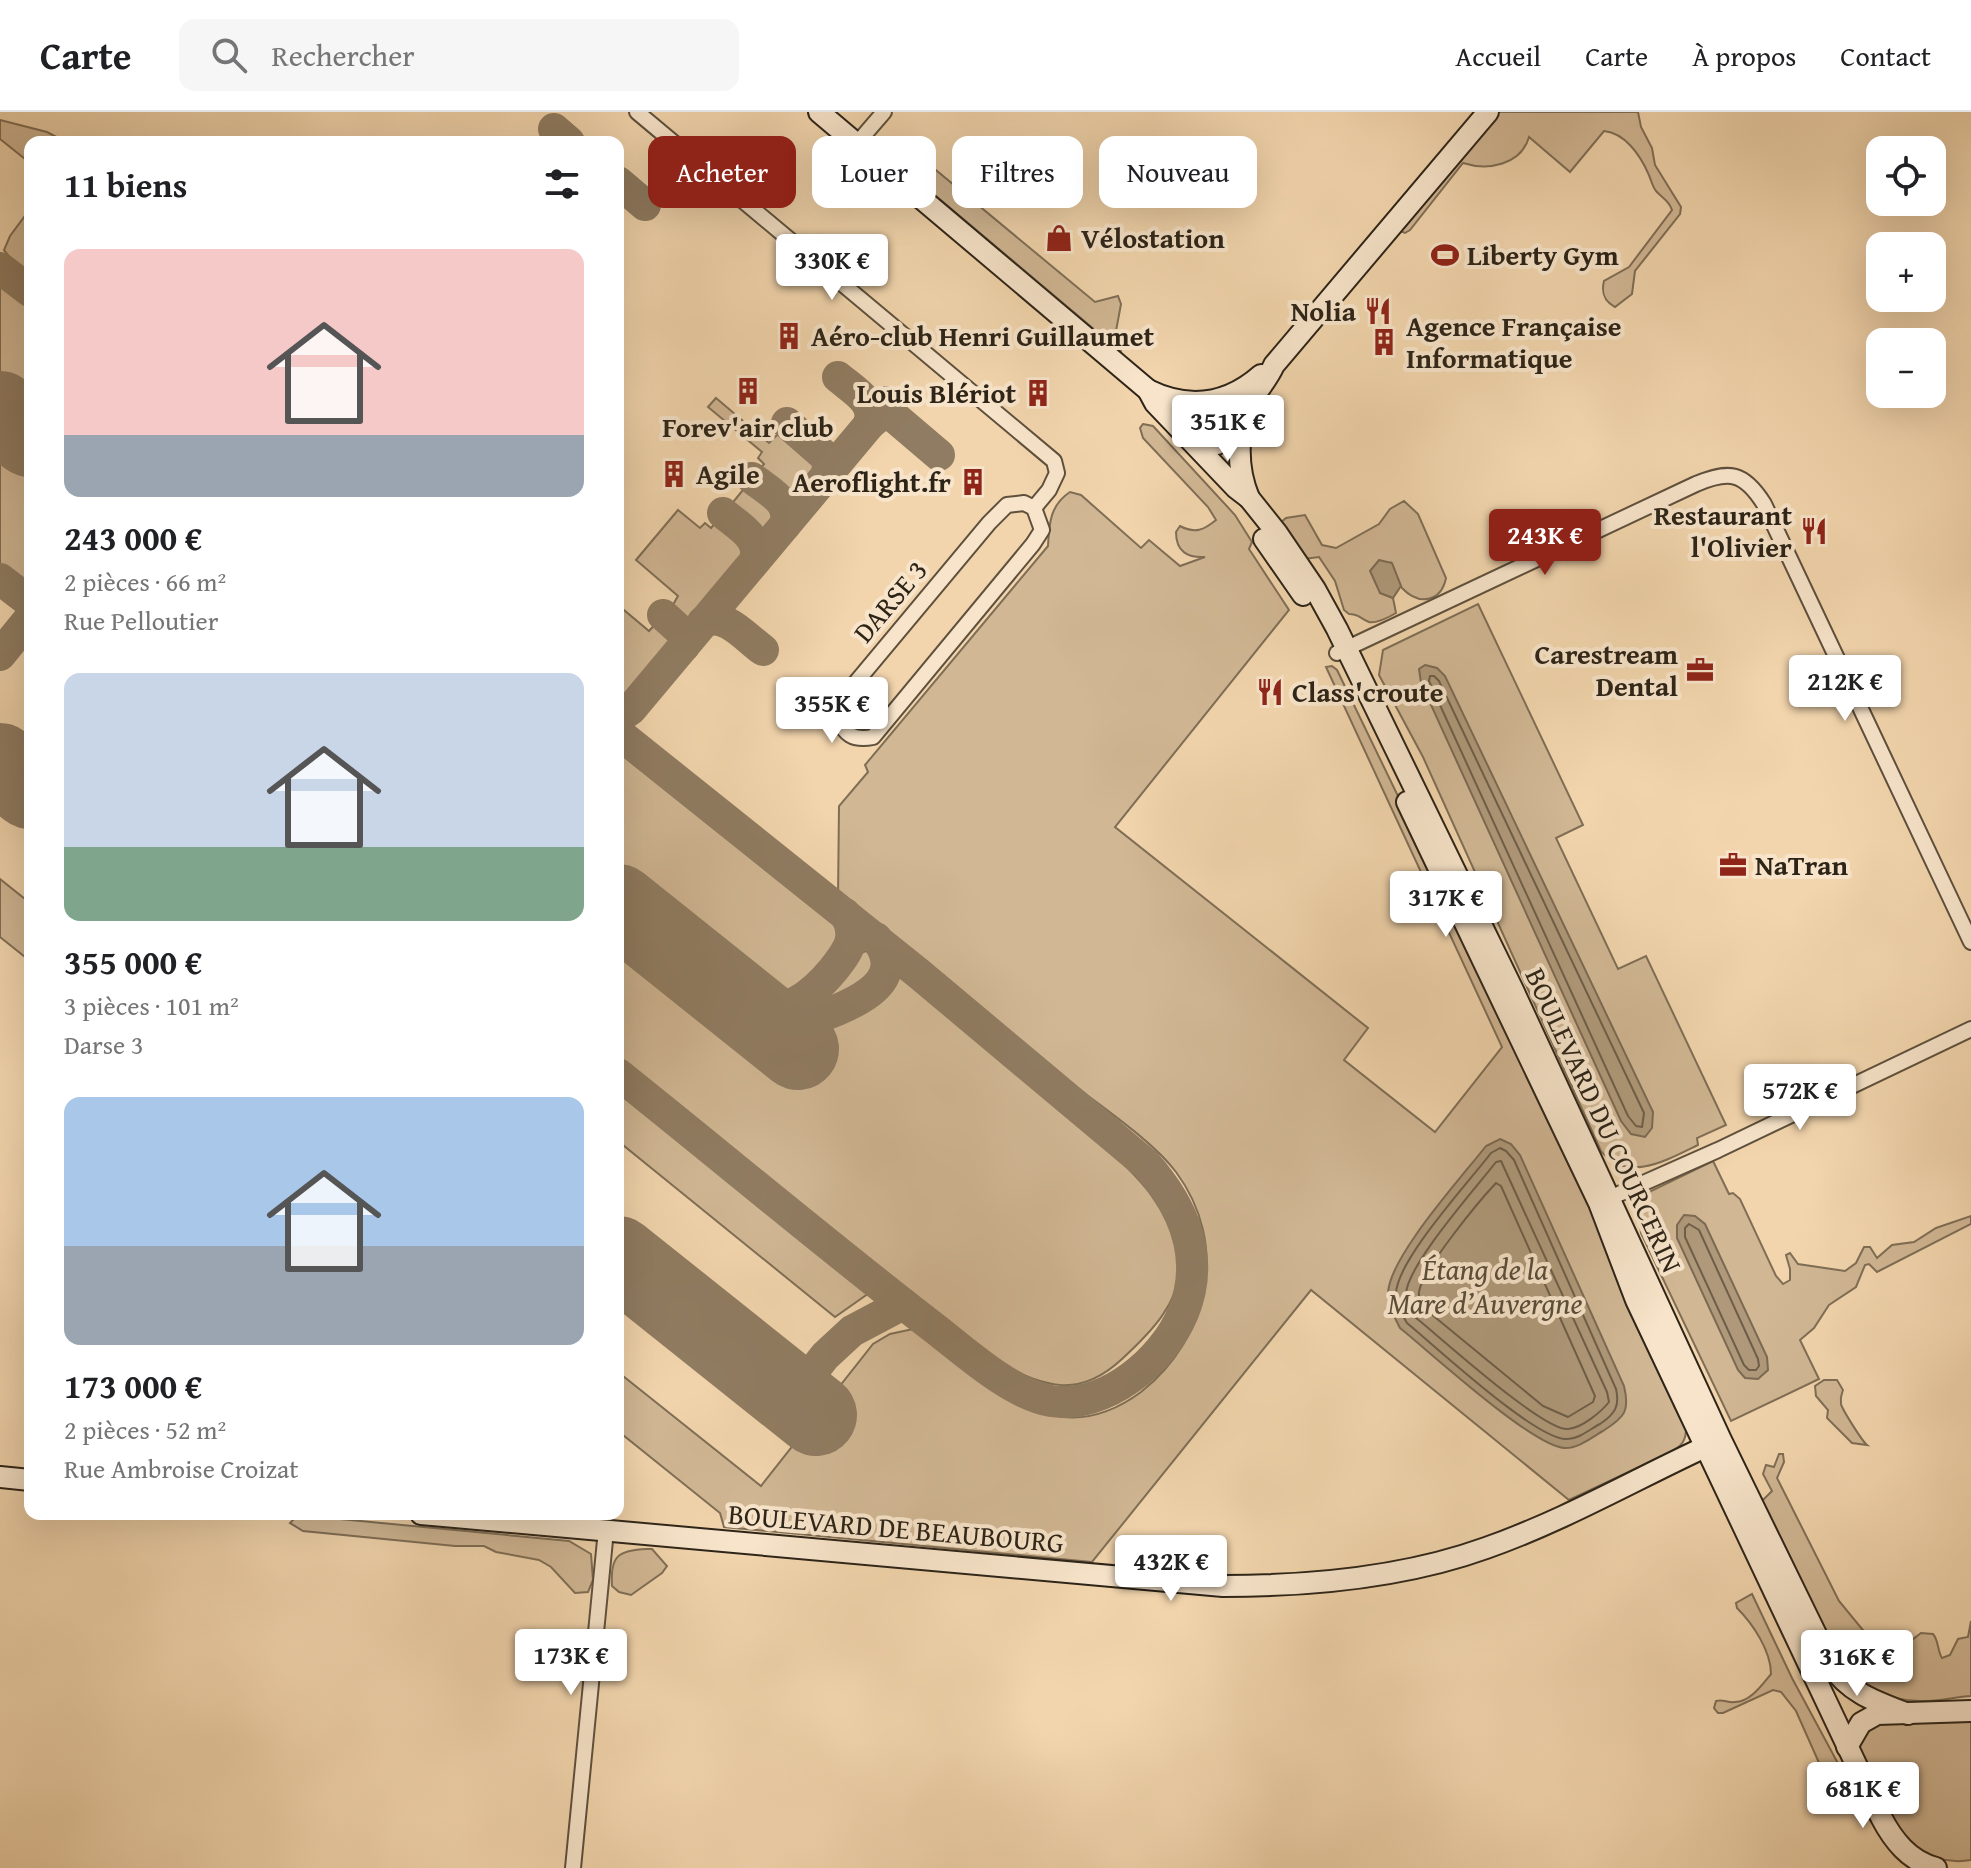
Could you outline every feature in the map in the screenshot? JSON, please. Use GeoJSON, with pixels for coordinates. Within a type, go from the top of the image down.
{"type":"FeatureCollection","features":[{"type":"Feature","properties":{"kind":"main road","name":"BOULEVARD DU COURCERIN"},"geometry":{"type":"LineString","coordinates":[[803,112],[837,136]]}},
{"type":"Feature","properties":{"kind":"main road","name":"BOULEVARD DU COURCERIN"},"geometry":{"type":"LineString","coordinates":[[819,112],[842,136]]}},
{"type":"Feature","properties":{"kind":"main road"},"geometry":{"type":"LineString","coordinates":[[1243,493],[1241,430],[1251,401],[1274,365],[1488,112]]}},
{"type":"Feature","properties":{"kind":"main road","name":"BOULEVARD DU COURCERIN"},"geometry":{"type":"LineString","coordinates":[[918,208],[985,271],[1100,367],[1134,393],[1152,396],[1243,493],[1307,577],[1605,1200],[1847,1747],[1889,1833],[1903,1850],[1932,1867]]}},
{"type":"Feature","properties":{"kind":"main road"},"geometry":{"type":"LineString","coordinates":[[1152,396],[1175,401],[1218,401],[1241,391],[1274,365]]}},
{"type":"Feature","properties":{"kind":"main road"},"geometry":{"type":"LineString","coordinates":[[1218,401],[1204,418],[1197,444],[1217,444],[1241,430]]}},
{"type":"Feature","properties":{"kind":"main road","name":"BOULEVARD DU COURCERIN"},"geometry":{"type":"LineString","coordinates":[[1713,1443],[1836,1673],[1861,1695],[1908,1714]]}},
{"type":"Feature","properties":{"kind":"main road","name":"BOULEVARD DE BEAUBOURG"},"geometry":{"type":"LineString","coordinates":[[490,1520],[1223,1586],[1271,1586],[1339,1581],[1486,1549],[1713,1443]]}},
{"type":"Feature","properties":{"kind":"main road"},"geometry":{"type":"LineString","coordinates":[[0,1477],[24,1479]]}},
{"type":"Feature","properties":{"kind":"main road"},"geometry":{"type":"LineString","coordinates":[[1847,1747],[1857,1727],[1866,1718],[1882,1713],[1971,1711]]}},
{"type":"Feature","properties":{"kind":"street"},"geometry":{"type":"LineString","coordinates":[[637,112],[1054,461],[1057,473],[1049,490],[1034,508]]}},
{"type":"Feature","properties":{"kind":"street"},"geometry":{"type":"LineString","coordinates":[[864,136],[884,112]]}},
{"type":"Feature","properties":{"kind":"street"},"geometry":{"type":"LineString","coordinates":[[1342,651],[1696,484],[1721,475],[1743,480],[1756,491],[1764,504],[1971,942]]}},
{"type":"Feature","properties":{"kind":"street","name":"DARSE 3"},"geometry":{"type":"LineString","coordinates":[[1024,503],[1034,508],[1042,530],[1033,544],[873,737],[859,739],[849,735],[835,716],[837,705],[1007,505],[1024,503]]}},
{"type":"Feature","properties":{"kind":"street"},"geometry":{"type":"LineString","coordinates":[[1605,1200],[1718,1150],[1971,1029]]}},
{"type":"Feature","properties":{"kind":"street"},"geometry":{"type":"LineString","coordinates":[[573,1868],[606,1530]]}},
{"type":"Feature","properties":{"kind":"shaded area"},"geometry":{"type":"Polygon","coordinates":[[[1498,112],[1638,112],[1655,165],[1681,207],[1680,214],[1635,271],[1632,294],[1615,307],[1604,296],[1604,281],[1629,267],[1672,210],[1655,189],[1636,152],[1625,140],[1612,133],[1604,131],[1570,172],[1529,137],[1519,154],[1502,164],[1483,166],[1463,163],[1410,230],[1405,233],[1400,231],[1498,112]]]}},
{"type":"Feature","properties":{"kind":"shaded area"},"geometry":{"type":"Polygon","coordinates":[[[0,120],[55,136],[24,136],[24,158],[0,139],[0,120]]]}},
{"type":"Feature","properties":{"kind":"shaded area"},"geometry":{"type":"Polygon","coordinates":[[[936,170],[952,183],[952,208],[982,208],[1095,302],[1118,296],[1121,304],[1116,331],[1121,352],[936,196],[936,170]]]}},
{"type":"Feature","properties":{"kind":"shaded area"},"geometry":{"type":"Polygon","coordinates":[[[24,217],[24,275],[4,250],[24,217]]]}},
{"type":"Feature","properties":{"kind":"shaded area"},"geometry":{"type":"Polygon","coordinates":[[[0,277],[24,296],[24,406],[0,387],[0,277]]]}},
{"type":"Feature","properties":{"kind":"shaded area"},"geometry":{"type":"Polygon","coordinates":[[[716,398],[769,443],[780,432],[788,430],[819,456],[821,465],[793,499],[758,471],[764,464],[758,458],[762,452],[708,407],[716,398]]]}},
{"type":"Feature","properties":{"kind":"shaded area"},"geometry":{"type":"Polygon","coordinates":[[[1143,424],[1153,426],[1235,515],[1252,542],[1249,549],[1289,610],[1115,827],[1368,1028],[1344,1060],[1435,1132],[1502,1047],[1326,667],[1332,666],[1337,670],[1573,1158],[1686,1424],[1686,1435],[1680,1446],[1667,1454],[1569,1500],[1311,1290],[1092,1562],[724,1527],[720,1513],[624,1436],[624,1377],[761,1486],[873,1344],[890,1334],[913,1329],[1002,1395],[1042,1413],[1084,1417],[1123,1404],[1141,1392],[1164,1370],[1183,1345],[1196,1318],[1204,1289],[1207,1259],[1203,1230],[1193,1200],[1176,1172],[1139,1135],[838,898],[839,806],[868,772],[865,765],[1048,546],[1052,516],[1063,497],[1070,492],[1081,495],[1141,548],[1149,540],[1180,566],[1205,557],[1184,552],[1178,544],[1176,532],[1180,526],[1199,530],[1216,520],[1208,507],[1143,438],[1140,428],[1143,424]]]}},
{"type":"Feature","properties":{"kind":"shaded area"},"geometry":{"type":"Polygon","coordinates":[[[0,434],[24,453],[24,583],[0,564],[0,434]]]}},
{"type":"Feature","properties":{"kind":"shaded area"},"geometry":{"type":"Polygon","coordinates":[[[747,485],[781,513],[763,535],[729,507],[747,485]]]}},
{"type":"Feature","properties":{"kind":"shaded area"},"geometry":{"type":"Polygon","coordinates":[[[1404,501],[1418,514],[1446,578],[1439,592],[1422,599],[1402,588],[1391,563],[1380,593],[1393,598],[1396,613],[1375,622],[1344,610],[1335,581],[1319,557],[1304,559],[1279,524],[1286,518],[1305,515],[1322,545],[1336,548],[1379,524],[1390,509],[1404,501]]]}},
{"type":"Feature","properties":{"kind":"shaded area"},"geometry":{"type":"Polygon","coordinates":[[[678,510],[700,528],[705,523],[711,528],[717,521],[751,549],[691,621],[686,623],[676,618],[670,610],[678,596],[636,560],[678,510]]]}},
{"type":"Feature","properties":{"kind":"shaded area"},"geometry":{"type":"Polygon","coordinates":[[[1478,604],[1583,825],[1556,838],[1618,969],[1646,956],[1726,1125],[1697,1138],[1698,1145],[1661,1162],[1648,1166],[1623,1166],[1611,1161],[1601,1151],[1423,757],[1379,675],[1383,650],[1478,604]]]}},
{"type":"Feature","properties":{"kind":"shaded area"},"geometry":{"type":"Polygon","coordinates":[[[624,610],[649,631],[659,620],[677,637],[624,702],[624,610]]]}},
{"type":"Feature","properties":{"kind":"shaded area"},"geometry":{"type":"Polygon","coordinates":[[[624,746],[835,914],[840,922],[843,930],[841,945],[829,963],[804,988],[778,997],[752,988],[624,886],[624,746]]]}},
{"type":"Feature","properties":{"kind":"shaded area"},"geometry":{"type":"Polygon","coordinates":[[[0,879],[24,898],[24,956],[0,937],[0,879]]]}},
{"type":"Feature","properties":{"kind":"shaded area"},"geometry":{"type":"Polygon","coordinates":[[[624,932],[788,1063],[822,1024],[861,1008],[872,1000],[900,967],[914,978],[913,982],[1120,1160],[1140,1181],[1165,1217],[1179,1253],[1179,1278],[1162,1317],[1122,1359],[1091,1380],[1077,1384],[1047,1383],[1000,1364],[624,1064],[624,932]]]}},
{"type":"Feature","properties":{"kind":"shaded area"},"geometry":{"type":"Polygon","coordinates":[[[866,951],[875,953],[877,965],[865,986],[841,1002],[805,1011],[853,956],[866,951]]]}},
{"type":"Feature","properties":{"kind":"shaded area"},"geometry":{"type":"Polygon","coordinates":[[[624,1097],[872,1291],[835,1317],[624,1146],[624,1097]]]}},
{"type":"Feature","properties":{"kind":"shaded area"},"geometry":{"type":"Polygon","coordinates":[[[1713,1161],[1729,1194],[1733,1193],[1740,1199],[1776,1276],[1783,1284],[1790,1280],[1786,1255],[1790,1253],[1798,1264],[1845,1271],[1856,1263],[1864,1247],[1870,1247],[1877,1258],[1892,1245],[1914,1242],[1936,1228],[1971,1216],[1971,1224],[1877,1272],[1869,1264],[1865,1265],[1856,1287],[1829,1305],[1814,1328],[1800,1340],[1819,1379],[1731,1421],[1641,1233],[1635,1206],[1651,1191],[1713,1161]]]}},
{"type":"Feature","properties":{"kind":"shaded area"},"geometry":{"type":"Polygon","coordinates":[[[1824,1380],[1837,1380],[1843,1390],[1842,1407],[1867,1445],[1852,1443],[1827,1418],[1828,1410],[1816,1396],[1815,1386],[1824,1380]]]}},
{"type":"Feature","properties":{"kind":"shaded area"},"geometry":{"type":"Polygon","coordinates":[[[1779,1454],[1783,1454],[1784,1462],[1777,1478],[1839,1601],[1871,1640],[1908,1643],[1921,1633],[1933,1634],[1942,1658],[1950,1655],[1958,1639],[1968,1637],[1971,1621],[1971,1696],[1925,1701],[1895,1698],[1863,1683],[1837,1658],[1762,1501],[1772,1491],[1763,1474],[1766,1465],[1774,1467],[1779,1454]]]}},
{"type":"Feature","properties":{"kind":"shaded area"},"geometry":{"type":"Polygon","coordinates":[[[293,1520],[350,1520],[569,1541],[591,1554],[593,1580],[588,1592],[575,1593],[551,1567],[539,1560],[496,1552],[484,1546],[303,1531],[290,1523],[293,1520]]]}},
{"type":"Feature","properties":{"kind":"shaded area"},"geometry":{"type":"Polygon","coordinates":[[[652,1549],[667,1566],[662,1573],[631,1595],[619,1592],[612,1586],[613,1568],[618,1557],[629,1551],[652,1549]]]}},
{"type":"Feature","properties":{"kind":"shaded area"},"geometry":{"type":"Polygon","coordinates":[[[1752,1594],[1792,1678],[1848,1782],[1841,1792],[1832,1792],[1796,1711],[1781,1692],[1773,1690],[1723,1713],[1718,1713],[1714,1708],[1716,1701],[1746,1699],[1771,1674],[1760,1638],[1737,1608],[1736,1603],[1752,1594]]]}},
{"type":"Feature","properties":{"kind":"shaded area"},"geometry":{"type":"Polygon","coordinates":[[[1971,1719],[1971,1860],[1945,1860],[1921,1852],[1902,1836],[1856,1749],[1870,1721],[1971,1719]]]}},
{"type":"Feature","properties":{"kind":"water"},"geometry":{"type":"Polygon","coordinates":[[[1379,560],[1392,563],[1401,586],[1393,598],[1380,593],[1370,571],[1379,560]]]}},
{"type":"Feature","properties":{"kind":"water"},"geometry":{"type":"Polygon","coordinates":[[[1425,665],[1437,668],[1445,676],[1653,1112],[1652,1128],[1645,1137],[1631,1134],[1621,1121],[1421,683],[1419,669],[1425,665]]]}},
{"type":"Feature","properties":{"kind":"water","name":"Étang de la Mare d’Auvergne"},"geometry":{"type":"Polygon","coordinates":[[[1500,1139],[1511,1144],[1520,1155],[1624,1386],[1626,1408],[1621,1417],[1574,1447],[1564,1448],[1549,1443],[1506,1415],[1400,1328],[1389,1303],[1391,1279],[1413,1240],[1486,1146],[1500,1139]]]}},
{"type":"Feature","properties":{"kind":"water"},"geometry":{"type":"Polygon","coordinates":[[[1684,1215],[1695,1216],[1705,1224],[1767,1357],[1768,1370],[1758,1379],[1745,1378],[1738,1370],[1677,1238],[1677,1225],[1684,1215]]]}},
{"type":"Feature","properties":{"kind":"taxiway"},"geometry":{"type":"LineString","coordinates":[[554,129],[562,136]]}},
{"type":"Feature","properties":{"kind":"taxiway"},"geometry":{"type":"LineString","coordinates":[[624,187],[645,205]]}},
{"type":"Feature","properties":{"kind":"taxiway"},"geometry":{"type":"LineString","coordinates":[[0,268],[24,286]]}},
{"type":"Feature","properties":{"kind":"taxiway"},"geometry":{"type":"LineString","coordinates":[[838,377],[867,403],[871,416],[869,424]]}},
{"type":"Feature","properties":{"kind":"taxiway"},"geometry":{"type":"LineString","coordinates":[[624,714],[888,402]]}},
{"type":"Feature","properties":{"kind":"taxiway"},"geometry":{"type":"LineString","coordinates":[[869,424],[882,414],[892,415],[939,455]]}},
{"type":"Feature","properties":{"kind":"taxiway"},"geometry":{"type":"LineString","coordinates":[[787,423],[826,457],[827,475]]}},
{"type":"Feature","properties":{"kind":"taxiway"},"geometry":{"type":"LineString","coordinates":[[752,478],[782,503],[787,517],[785,525]]}},
{"type":"Feature","properties":{"kind":"taxiway"},"geometry":{"type":"LineString","coordinates":[[723,513],[752,539],[755,560]]}},
{"type":"Feature","properties":{"kind":"taxiway"},"geometry":{"type":"LineString","coordinates":[[0,579],[24,597]]}},
{"type":"Feature","properties":{"kind":"taxiway"},"geometry":{"type":"LineString","coordinates":[[663,615],[684,634],[684,646]]}},
{"type":"Feature","properties":{"kind":"taxiway"},"geometry":{"type":"LineString","coordinates":[[703,622],[719,620],[727,623],[763,650]]}},
{"type":"Feature","properties":{"kind":"taxiway"},"geometry":{"type":"LineString","coordinates":[[0,655],[24,625]]}},
{"type":"Feature","properties":{"kind":"taxiway"},"geometry":{"type":"LineString","coordinates":[[624,738],[918,973],[1146,1164],[1171,1197],[1187,1233],[1192,1272],[1183,1313],[1162,1348],[1130,1378],[1112,1389],[1072,1401],[1035,1397],[971,1358],[624,1079]]}},
{"type":"Feature","properties":{"kind":"taxiway"},"geometry":{"type":"LineString","coordinates":[[715,983],[752,1007],[776,1009],[798,1001],[825,979],[847,950],[851,930],[845,914]]}},
{"type":"Feature","properties":{"kind":"taxiway"},"geometry":{"type":"LineString","coordinates":[[777,1032],[835,1011],[873,989],[884,975],[886,958],[876,938]]}},
{"type":"Feature","properties":{"kind":"taxiway"},"geometry":{"type":"LineString","coordinates":[[793,1397],[825,1356],[852,1331],[903,1304]]}},
{"type":"Feature","properties":{"kind":"runway"},"geometry":{"type":"LineString","coordinates":[[0,412],[24,431]]}},
{"type":"Feature","properties":{"kind":"runway"},"geometry":{"type":"LineString","coordinates":[[0,764],[24,783]]}},
{"type":"Feature","properties":{"kind":"runway"},"geometry":{"type":"LineString","coordinates":[[624,910],[798,1049]]}},
{"type":"Feature","properties":{"kind":"runway"},"geometry":{"type":"LineString","coordinates":[[624,1262],[816,1415]]}},
{"type":"Feature","properties":{"kind":"place","name":"Vélostation"},"geometry":{"type":"Point","coordinates":[1059,238]}},
{"type":"Feature","properties":{"kind":"place","name":"Liberty Gym"},"geometry":{"type":"Point","coordinates":[1445,255]}},
{"type":"Feature","properties":{"kind":"place","name":"Nolia"},"geometry":{"type":"Point","coordinates":[1378,311]}},
{"type":"Feature","properties":{"kind":"place","name":"Aéro-club Henri Guillaumet"},"geometry":{"type":"Point","coordinates":[789,336]}},
{"type":"Feature","properties":{"kind":"place","name":"Agence Française Informatique"},"geometry":{"type":"Point","coordinates":[1384,342]}},
{"type":"Feature","properties":{"kind":"place","name":"Forev'air club"},"geometry":{"type":"Point","coordinates":[748,391]}},
{"type":"Feature","properties":{"kind":"place","name":"Louis Blériot"},"geometry":{"type":"Point","coordinates":[1038,393]}},
{"type":"Feature","properties":{"kind":"place","name":"Agile"},"geometry":{"type":"Point","coordinates":[674,474]}},
{"type":"Feature","properties":{"kind":"place","name":"Aeroflight.fr"},"geometry":{"type":"Point","coordinates":[973,482]}},
{"type":"Feature","properties":{"kind":"place","name":"Restaurant l'Olivier"},"geometry":{"type":"Point","coordinates":[1814,531]}},
{"type":"Feature","properties":{"kind":"place","name":"Carestream Dental"},"geometry":{"type":"Point","coordinates":[1700,670]}},
{"type":"Feature","properties":{"kind":"place","name":"Class'croute"},"geometry":{"type":"Point","coordinates":[1270,692]}},
{"type":"Feature","properties":{"kind":"place","name":"NaTran"},"geometry":{"type":"Point","coordinates":[1733,865]}}]}
